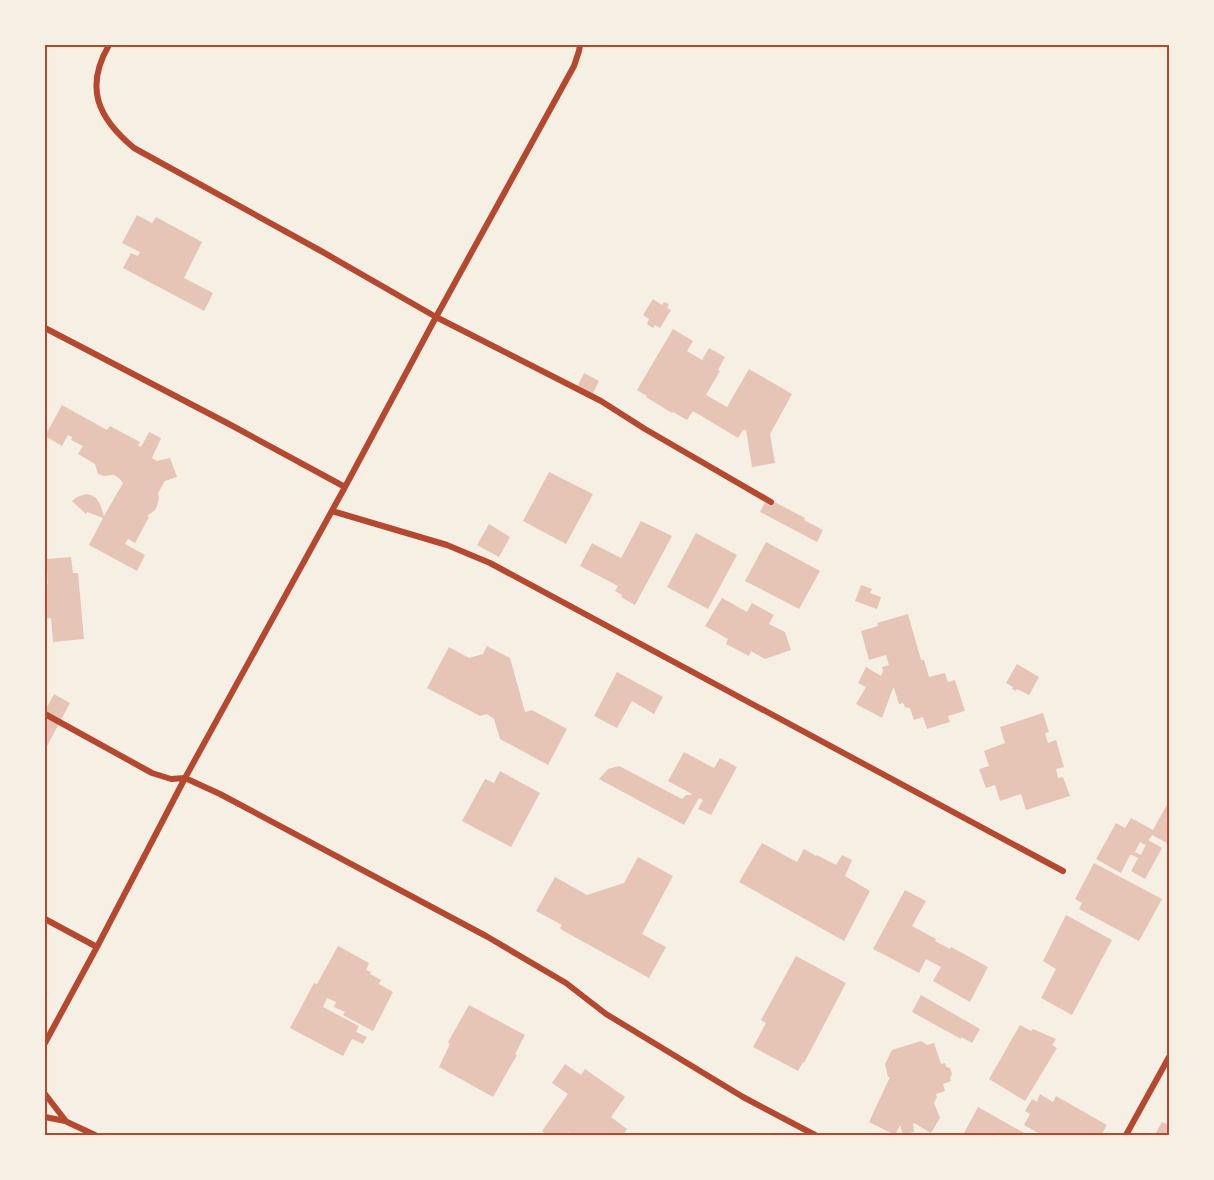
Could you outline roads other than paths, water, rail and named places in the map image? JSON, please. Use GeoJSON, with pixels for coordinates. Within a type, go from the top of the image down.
{"type":"FeatureCollection","features":[{"type":"Feature","properties":{"kind":"street"},"geometry":{"type":"LineString","coordinates":[[109,45],[97,73],[99,104],[111,127],[134,148],[436,317],[601,401],[771,502]]}},
{"type":"Feature","properties":{"kind":"street"},"geometry":{"type":"LineString","coordinates":[[45,1043],[185,778],[574,66],[580,45]]}},
{"type":"Feature","properties":{"kind":"street"},"geometry":{"type":"LineString","coordinates":[[45,328],[345,487]]}},
{"type":"Feature","properties":{"kind":"street"},"geometry":{"type":"LineString","coordinates":[[332,511],[447,545],[490,563],[1063,871]]}},
{"type":"Feature","properties":{"kind":"street"},"geometry":{"type":"LineString","coordinates":[[45,714],[152,773],[171,779],[185,778],[220,794],[486,936],[566,983],[606,1014],[743,1096],[815,1135]]}},
{"type":"Feature","properties":{"kind":"street"},"geometry":{"type":"LineString","coordinates":[[45,920],[97,947]]}},
{"type":"Feature","properties":{"kind":"street"},"geometry":{"type":"LineString","coordinates":[[1126,1135],[1169,1056]]}},
{"type":"Feature","properties":{"kind":"street"},"geometry":{"type":"LineString","coordinates":[[45,1094],[65,1121]]}},
{"type":"Feature","properties":{"kind":"street"},"geometry":{"type":"LineString","coordinates":[[45,1117],[65,1121],[95,1135]]}}]}
